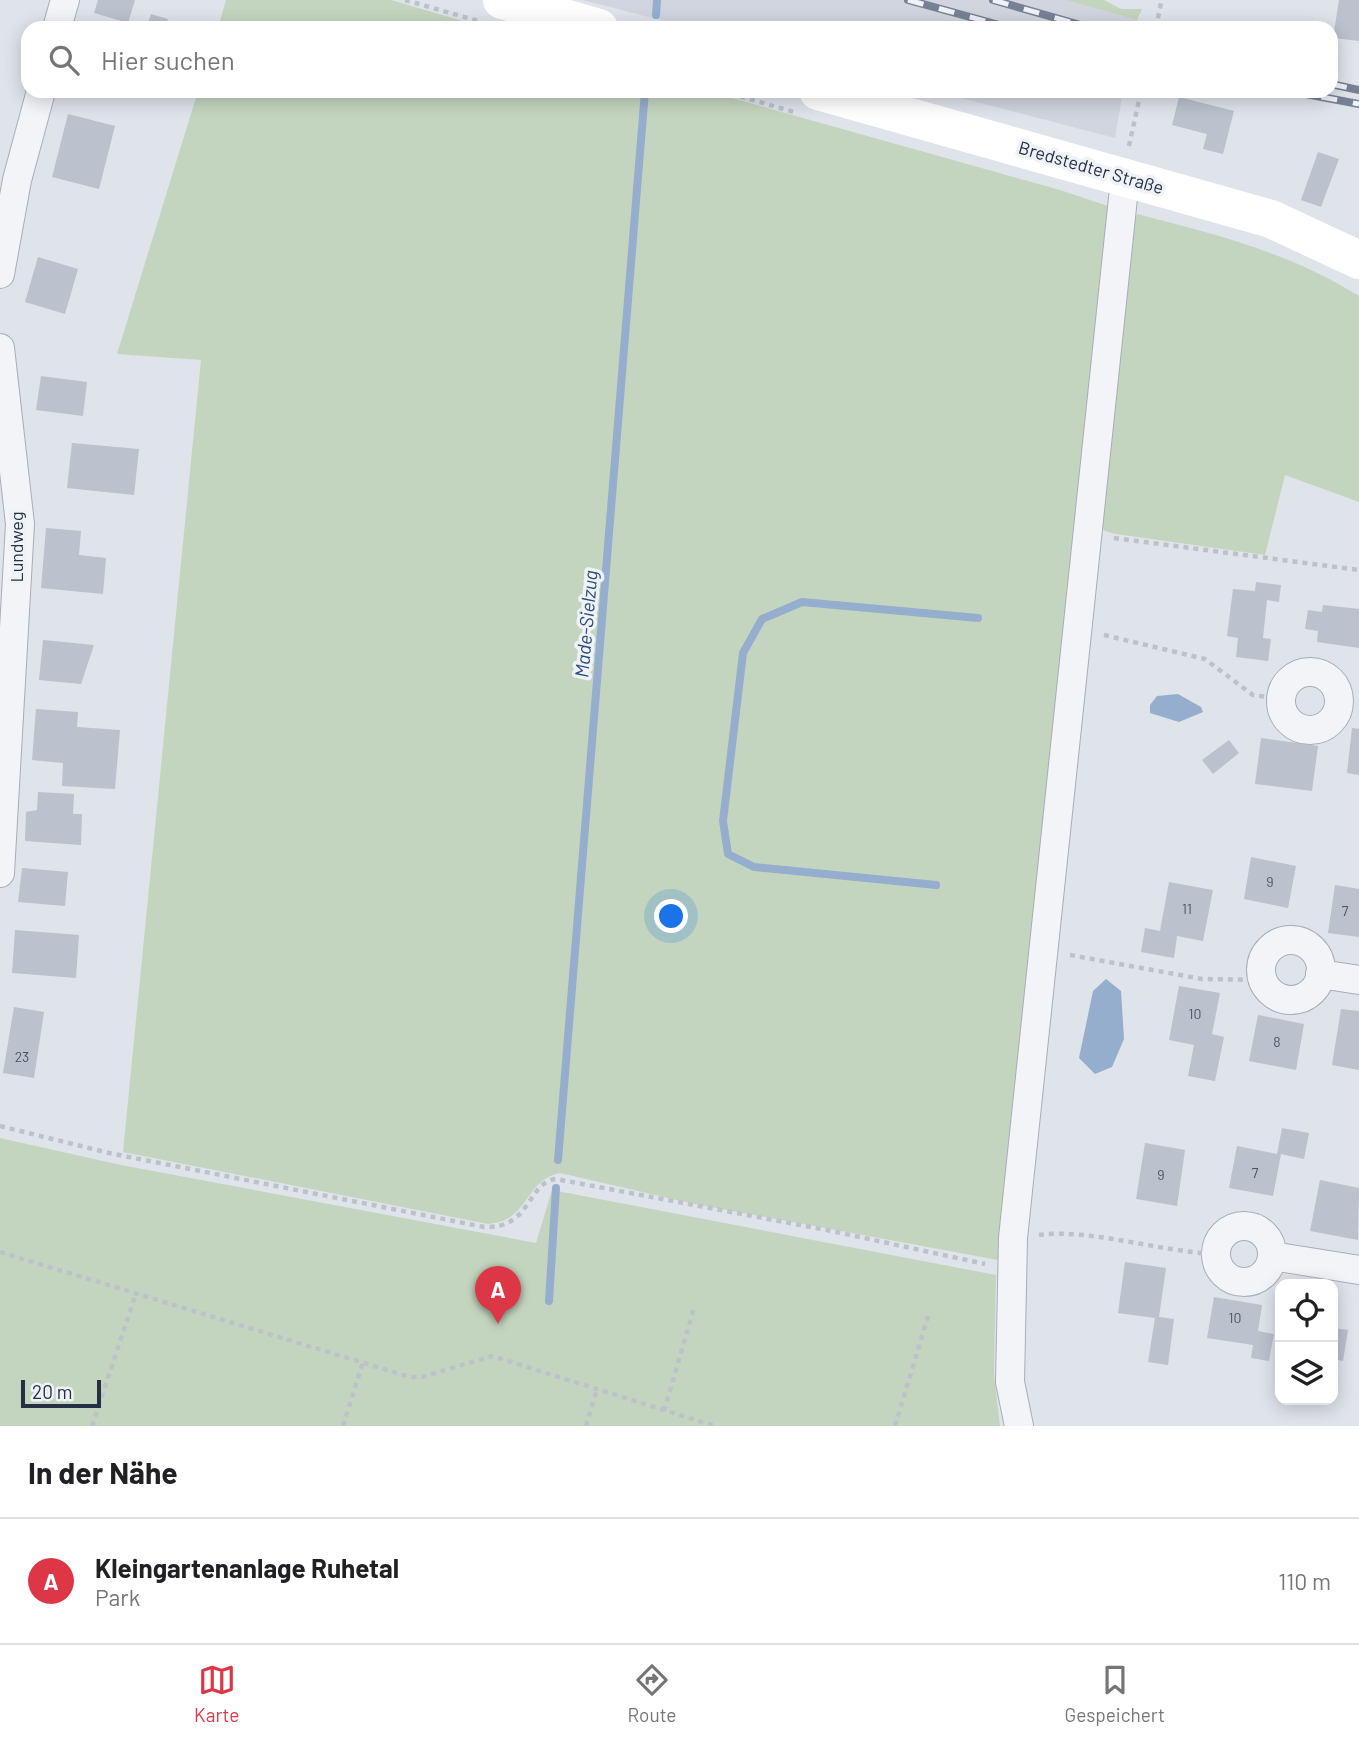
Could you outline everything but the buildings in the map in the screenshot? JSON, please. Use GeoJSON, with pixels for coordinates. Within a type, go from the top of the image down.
{"type":"FeatureCollection","features":[{"type":"Feature","properties":{"kind":"main road"},"geometry":{"type":"LineString","coordinates":[[496,12],[554,21]]}},
{"type":"Feature","properties":{"kind":"main road","name":"Bredstedter Straße"},"geometry":{"type":"LineString","coordinates":[[847,98],[1126,166],[1311,235],[1359,260]]}},
{"type":"Feature","properties":{"kind":"street"},"geometry":{"type":"LineString","coordinates":[[59,21],[65,0]]}},
{"type":"Feature","properties":{"kind":"street"},"geometry":{"type":"LineString","coordinates":[[0,274],[8,178],[38,98]]}},
{"type":"Feature","properties":{"kind":"street"},"geometry":{"type":"LineString","coordinates":[[1019,1426],[1010,1382],[1013,1238],[1126,166]]}},
{"type":"Feature","properties":{"kind":"street","name":"Lundweg"},"geometry":{"type":"LineString","coordinates":[[0,348],[20,524],[0,873]]}},
{"type":"Feature","properties":{"kind":"street"},"geometry":{"type":"LineString","coordinates":[[1309,671],[1327,677],[1349,706],[1337,712],[1325,726],[1307,730],[1290,722],[1284,715],[1281,699],[1291,679],[1309,671]]}},
{"type":"Feature","properties":{"kind":"street"},"geometry":{"type":"LineString","coordinates":[[1284,940],[1305,943],[1318,958],[1320,974],[1316,987],[1309,994],[1292,1000],[1274,995],[1262,980],[1261,971],[1267,951],[1284,940]]}},
{"type":"Feature","properties":{"kind":"street"},"geometry":{"type":"LineString","coordinates":[[1320,974],[1359,980]]}},
{"type":"Feature","properties":{"kind":"street"},"geometry":{"type":"LineString","coordinates":[[1246,1225],[1255,1227],[1268,1238],[1272,1256],[1264,1273],[1247,1282],[1228,1278],[1221,1271],[1216,1254],[1222,1236],[1229,1230],[1246,1225]]}},
{"type":"Feature","properties":{"kind":"street"},"geometry":{"type":"LineString","coordinates":[[1272,1256],[1359,1270]]}},
{"type":"Feature","properties":{"kind":"path"},"geometry":{"type":"LineString","coordinates":[[405,0],[496,12]]}},
{"type":"Feature","properties":{"kind":"path"},"geometry":{"type":"LineString","coordinates":[[1157,21],[1161,4],[1159,0]]}},
{"type":"Feature","properties":{"kind":"path"},"geometry":{"type":"LineString","coordinates":[[1126,166],[1140,98]]}},
{"type":"Feature","properties":{"kind":"path"},"geometry":{"type":"LineString","coordinates":[[1089,534],[1359,570]]}},
{"type":"Feature","properties":{"kind":"path"},"geometry":{"type":"LineString","coordinates":[[1079,629],[1205,659],[1253,695],[1281,699]]}},
{"type":"Feature","properties":{"kind":"path"},"geometry":{"type":"LineString","coordinates":[[1045,952],[1202,979],[1262,980]]}},
{"type":"Feature","properties":{"kind":"path"},"geometry":{"type":"LineString","coordinates":[[0,1126],[109,1153],[484,1227],[498,1227],[517,1218],[541,1187],[556,1179],[872,1239],[1012,1271]]}},
{"type":"Feature","properties":{"kind":"path"},"geometry":{"type":"LineString","coordinates":[[1013,1238],[1069,1235],[1163,1250],[1216,1254]]}},
{"type":"Feature","properties":{"kind":"path"},"geometry":{"type":"LineString","coordinates":[[0,1252],[417,1378],[492,1356],[715,1426]]}},
{"type":"Feature","properties":{"kind":"path"},"geometry":{"type":"LineString","coordinates":[[92,1426],[135,1293]]}},
{"type":"Feature","properties":{"kind":"path"},"geometry":{"type":"LineString","coordinates":[[664,1411],[694,1308]]}},
{"type":"Feature","properties":{"kind":"path"},"geometry":{"type":"LineString","coordinates":[[895,1426],[929,1313]]}},
{"type":"Feature","properties":{"kind":"path"},"geometry":{"type":"LineString","coordinates":[[343,1426],[363,1362]]}},
{"type":"Feature","properties":{"kind":"path"},"geometry":{"type":"LineString","coordinates":[[586,1426],[597,1390]]}},
{"type":"Feature","properties":{"kind":"shaded area"},"geometry":{"type":"Polygon","coordinates":[[[583,0],[1065,0],[1137,20],[1137,21],[664,21],[583,0]]]}},
{"type":"Feature","properties":{"kind":"shaded area"},"geometry":{"type":"Polygon","coordinates":[[[961,98],[1122,98],[1115,138],[961,98]]]}},
{"type":"Feature","properties":{"kind":"green space"},"geometry":{"type":"Polygon","coordinates":[[[226,0],[391,0],[463,21],[220,21],[226,0]]]}},
{"type":"Feature","properties":{"kind":"green space"},"geometry":{"type":"Polygon","coordinates":[[[1065,0],[1104,0],[1121,9],[1142,9],[1137,20],[1065,0]]]}},
{"type":"Feature","properties":{"kind":"green space"},"geometry":{"type":"Polygon","coordinates":[[[196,98],[732,98],[1060,190],[1114,208],[1003,1261],[690,1203],[560,1173],[539,1184],[512,1216],[488,1224],[123,1152],[201,360],[117,354],[196,98]]]}},
{"type":"Feature","properties":{"kind":"green space"},"geometry":{"type":"Polygon","coordinates":[[[1137,214],[1252,246],[1306,268],[1359,296],[1359,502],[1285,475],[1265,555],[1116,534],[1105,531],[1097,523],[1137,214]]]}},
{"type":"Feature","properties":{"kind":"green space"},"geometry":{"type":"Polygon","coordinates":[[[0,1138],[121,1165],[536,1243],[552,1190],[996,1275],[994,1374],[1000,1426],[0,1426],[0,1138]]]}},
{"type":"Feature","properties":{"kind":"water"},"geometry":{"type":"Polygon","coordinates":[[[1178,694],[1201,707],[1203,712],[1179,722],[1150,713],[1150,705],[1157,696],[1178,694]]]}},
{"type":"Feature","properties":{"kind":"water"},"geometry":{"type":"Polygon","coordinates":[[[1106,979],[1121,991],[1124,1039],[1112,1067],[1095,1074],[1079,1058],[1093,991],[1106,979]]]}},
{"type":"Feature","properties":{"kind":"waterway","name":"Made-Sielzug"},"geometry":{"type":"LineString","coordinates":[[656,15],[657,0]]}},
{"type":"Feature","properties":{"kind":"waterway","name":"Made-Sielzug"},"geometry":{"type":"LineString","coordinates":[[558,1160],[644,98]]}},
{"type":"Feature","properties":{"kind":"waterway"},"geometry":{"type":"LineString","coordinates":[[936,885],[754,867],[728,854],[723,821],[743,653],[762,619],[802,602],[978,618]]}},
{"type":"Feature","properties":{"kind":"waterway"},"geometry":{"type":"LineString","coordinates":[[549,1301],[556,1188]]}},
{"type":"Feature","properties":{"kind":"railway"},"geometry":{"type":"LineString","coordinates":[[908,0],[984,21]]}},
{"type":"Feature","properties":{"kind":"railway"},"geometry":{"type":"LineString","coordinates":[[993,0],[1066,21]]}},
{"type":"Feature","properties":{"kind":"railway"},"geometry":{"type":"LineString","coordinates":[[1338,86],[1359,90]]}},
{"type":"Feature","properties":{"kind":"railway"},"geometry":{"type":"LineString","coordinates":[[1327,98],[1359,104]]}},
{"type":"Feature","properties":{"kind":"place","name":"Kleingartenanlage Ruhetal"},"geometry":{"type":"Point","coordinates":[498,1324]}}]}
